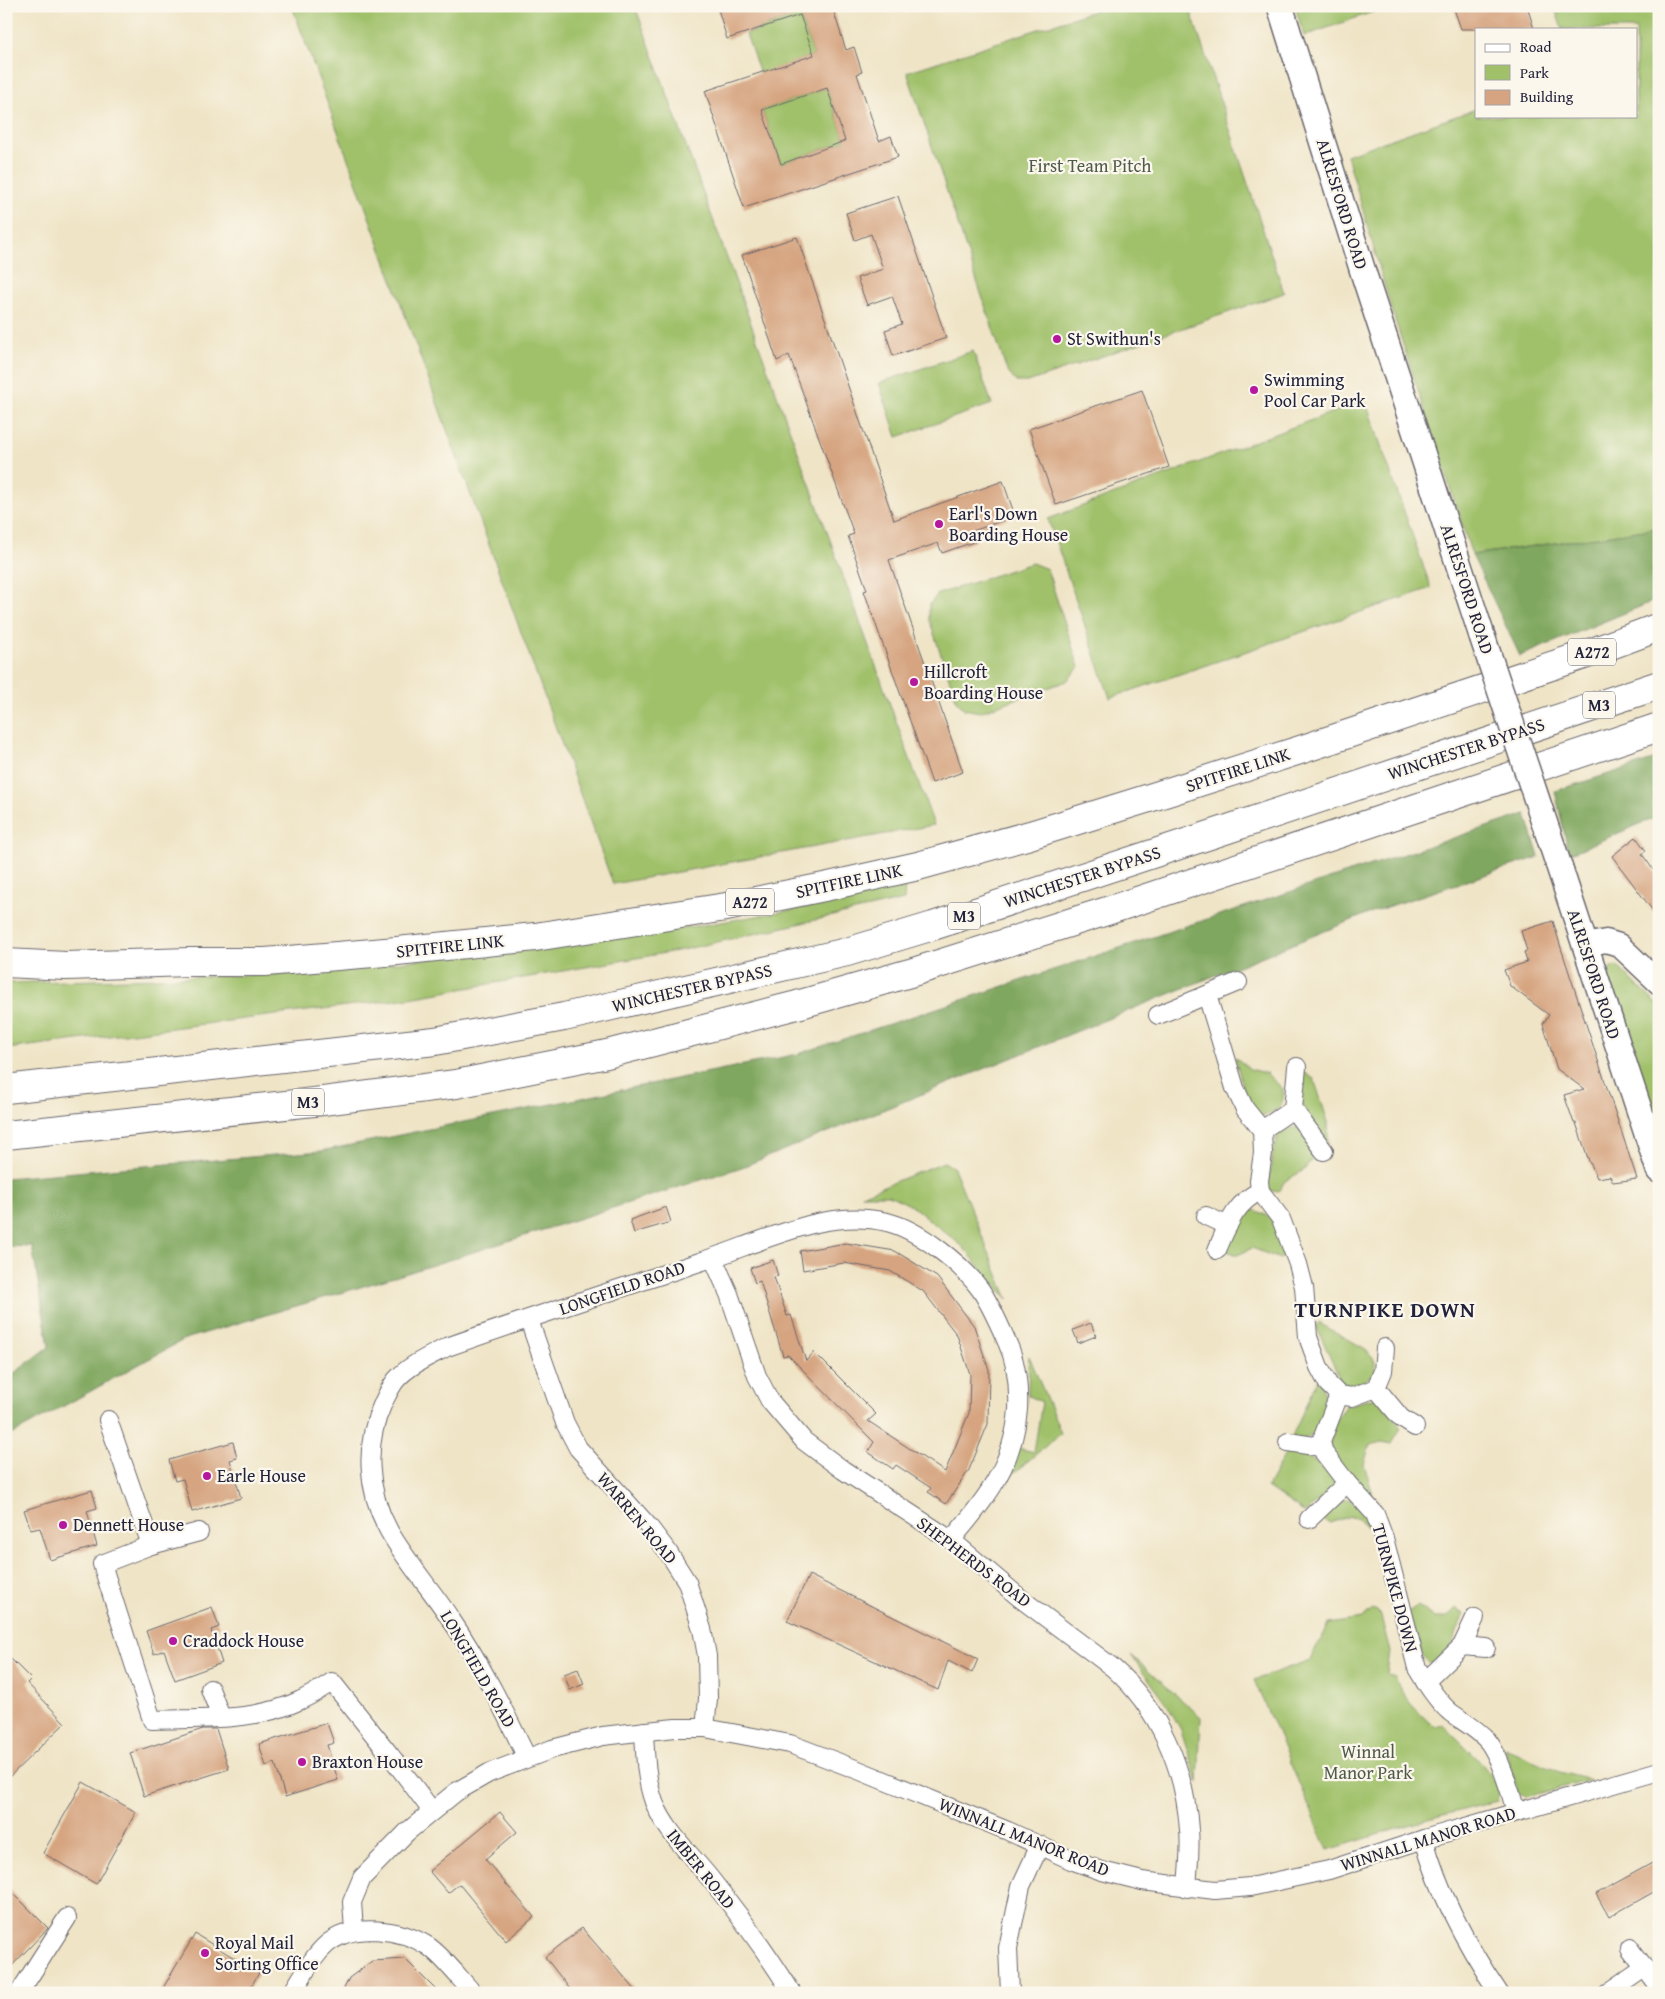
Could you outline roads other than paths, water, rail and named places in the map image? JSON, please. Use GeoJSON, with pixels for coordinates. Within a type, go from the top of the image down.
{"type":"FeatureCollection","features":[{"type":"Feature","properties":{"kind":"highway","name":"SPITFIRE LINK"},"geometry":{"type":"LineString","coordinates":[[6,963],[66,966],[189,962],[265,962],[535,937],[726,907],[918,866],[1030,835],[1146,799],[1586,654],[1659,627]]}},
{"type":"Feature","properties":{"kind":"highway","name":"WINCHESTER BYPASS"},"geometry":{"type":"LineString","coordinates":[[6,1089],[435,1041],[564,1017],[847,952],[934,926],[1659,685]]}},
{"type":"Feature","properties":{"kind":"highway","name":"M3"},"geometry":{"type":"LineString","coordinates":[[6,1135],[323,1101],[456,1084],[607,1054],[797,1005],[910,973],[1107,911],[1659,727]]}},
{"type":"Feature","properties":{"kind":"main road","name":"ALRESFORD ROAD"},"geometry":{"type":"LineString","coordinates":[[1280,6],[1364,274],[1659,1170]]}},
{"type":"Feature","properties":{"kind":"street"},"geometry":{"type":"LineString","coordinates":[[1585,945],[1606,941],[1619,945],[1659,983]]}},
{"type":"Feature","properties":{"kind":"street"},"geometry":{"type":"LineString","coordinates":[[1158,1015],[1238,982]]}},
{"type":"Feature","properties":{"kind":"street"},"geometry":{"type":"LineString","coordinates":[[1207,995],[1235,1088],[1245,1109],[1262,1130],[1263,1153],[1258,1181],[1260,1191],[1281,1219],[1290,1240],[1304,1287],[1308,1337],[1319,1367],[1328,1384],[1339,1395],[1352,1397],[1376,1388],[1383,1371],[1385,1348]]}},
{"type":"Feature","properties":{"kind":"street"},"geometry":{"type":"LineString","coordinates":[[1297,1067],[1293,1109],[1324,1151]]}},
{"type":"Feature","properties":{"kind":"street"},"geometry":{"type":"LineString","coordinates":[[1262,1130],[1293,1109]]}},
{"type":"Feature","properties":{"kind":"street"},"geometry":{"type":"LineString","coordinates":[[1217,1250],[1239,1205],[1260,1191]]}},
{"type":"Feature","properties":{"kind":"street"},"geometry":{"type":"LineString","coordinates":[[1206,1216],[1228,1226]]}},
{"type":"Feature","properties":{"kind":"street","name":"LONGFIELD ROAD"},"geometry":{"type":"LineString","coordinates":[[527,1758],[477,1661],[451,1619],[390,1531],[377,1504],[371,1480],[370,1456],[379,1412],[396,1380],[417,1363],[447,1347],[713,1258],[802,1226],[825,1221],[861,1218],[888,1222],[931,1243],[950,1258],[979,1288],[996,1317],[1015,1359],[1019,1396],[1016,1431],[1008,1459],[978,1510],[951,1540]]}},
{"type":"Feature","properties":{"kind":"street","name":"SHEPHERDS ROAD"},"geometry":{"type":"LineString","coordinates":[[713,1258],[729,1294],[757,1376],[770,1401],[804,1441],[843,1470],[951,1540],[1020,1598],[1112,1667],[1125,1679],[1149,1708],[1181,1774],[1190,1832],[1187,1888]]}},
{"type":"Feature","properties":{"kind":"street","name":"WARREN ROAD"},"geometry":{"type":"LineString","coordinates":[[529,1320],[564,1423],[578,1448],[649,1527],[687,1582],[702,1629],[707,1656],[708,1699],[705,1728]]}},
{"type":"Feature","properties":{"kind":"street"},"geometry":{"type":"LineString","coordinates":[[1376,1388],[1401,1418],[1415,1426]]}},
{"type":"Feature","properties":{"kind":"street"},"geometry":{"type":"LineString","coordinates":[[1288,1442],[1321,1447],[1321,1442],[1339,1395]]}},
{"type":"Feature","properties":{"kind":"street"},"geometry":{"type":"LineString","coordinates":[[108,1420],[151,1545]]}},
{"type":"Feature","properties":{"kind":"street","name":"TURNPIKE DOWN"},"geometry":{"type":"LineString","coordinates":[[1321,1447],[1347,1483],[1375,1514],[1417,1668],[1425,1682],[1449,1711],[1469,1724],[1487,1741],[1496,1755],[1516,1812]]}},
{"type":"Feature","properties":{"kind":"street"},"geometry":{"type":"LineString","coordinates":[[1309,1519],[1347,1483]]}},
{"type":"Feature","properties":{"kind":"street"},"geometry":{"type":"LineString","coordinates":[[199,1532],[151,1545],[102,1564],[152,1720],[242,1716],[276,1709],[301,1700],[332,1682],[432,1811]]}},
{"type":"Feature","properties":{"kind":"street"},"geometry":{"type":"LineString","coordinates":[[1425,1682],[1462,1646],[1475,1618]]}},
{"type":"Feature","properties":{"kind":"street"},"geometry":{"type":"LineString","coordinates":[[1462,1646],[1486,1648]]}},
{"type":"Feature","properties":{"kind":"street"},"geometry":{"type":"LineString","coordinates":[[210,1689],[221,1717]]}},
{"type":"Feature","properties":{"kind":"street","name":"WINNALL MANOR ROAD"},"geometry":{"type":"LineString","coordinates":[[354,1930],[352,1902],[362,1878],[385,1853],[432,1811],[474,1782],[489,1773],[552,1749],[587,1740],[644,1731],[705,1728],[790,1744],[1040,1845],[1071,1860],[1142,1881],[1215,1890],[1250,1887],[1328,1870],[1424,1839],[1659,1771]]}},
{"type":"Feature","properties":{"kind":"street","name":"IMBER ROAD"},"geometry":{"type":"LineString","coordinates":[[644,1731],[650,1788],[662,1820],[712,1881],[770,1957],[792,1993]]}},
{"type":"Feature","properties":{"kind":"street"},"geometry":{"type":"LineString","coordinates":[[1424,1839],[1433,1872],[1457,1922],[1481,1967],[1499,1993]]}},
{"type":"Feature","properties":{"kind":"street"},"geometry":{"type":"LineString","coordinates":[[1010,1993],[1008,1948],[1021,1886],[1040,1845]]}},
{"type":"Feature","properties":{"kind":"street"},"geometry":{"type":"LineString","coordinates":[[20,1993],[66,1918]]}},
{"type":"Feature","properties":{"kind":"street"},"geometry":{"type":"LineString","coordinates":[[292,1993],[316,1954],[328,1942],[354,1930],[376,1929],[388,1931],[427,1946],[473,1993]]}},
{"type":"Feature","properties":{"kind":"street"},"geometry":{"type":"LineString","coordinates":[[1630,1948],[1656,1983]]}},
{"type":"Feature","properties":{"kind":"street"},"geometry":{"type":"LineString","coordinates":[[1608,1993],[1644,1968]]}},
{"type":"Feature","properties":{"kind":"place","name":"St Swithun's"},"geometry":{"type":"Point","coordinates":[1057,339]}},
{"type":"Feature","properties":{"kind":"place","name":"Swimming Pool Car Park"},"geometry":{"type":"Point","coordinates":[1254,390]}},
{"type":"Feature","properties":{"kind":"place","name":"Earl's Down Boarding House"},"geometry":{"type":"Point","coordinates":[939,524]}},
{"type":"Feature","properties":{"kind":"place","name":"Hillcroft Boarding House"},"geometry":{"type":"Point","coordinates":[914,682]}},
{"type":"Feature","properties":{"kind":"place","name":"Earle House"},"geometry":{"type":"Point","coordinates":[207,1476]}},
{"type":"Feature","properties":{"kind":"place","name":"Dennett House"},"geometry":{"type":"Point","coordinates":[63,1525]}},
{"type":"Feature","properties":{"kind":"place","name":"Craddock House"},"geometry":{"type":"Point","coordinates":[173,1641]}},
{"type":"Feature","properties":{"kind":"place","name":"Braxton House"},"geometry":{"type":"Point","coordinates":[302,1762]}},
{"type":"Feature","properties":{"kind":"place","name":"Royal Mail Sorting Office"},"geometry":{"type":"Point","coordinates":[205,1953]}},
{"type":"Feature","properties":{"kind":"district","name":"TURNPIKE DOWN"},"geometry":{"type":"Point","coordinates":[1385,1309]}},
{"type":"Feature","properties":{"kind":"park label","name":"First Team Pitch"},"geometry":{"type":"Point","coordinates":[1090,166]}},
{"type":"Feature","properties":{"kind":"park label","name":"Winnal Manor Park"},"geometry":{"type":"Point","coordinates":[1368,1762]}}]}
